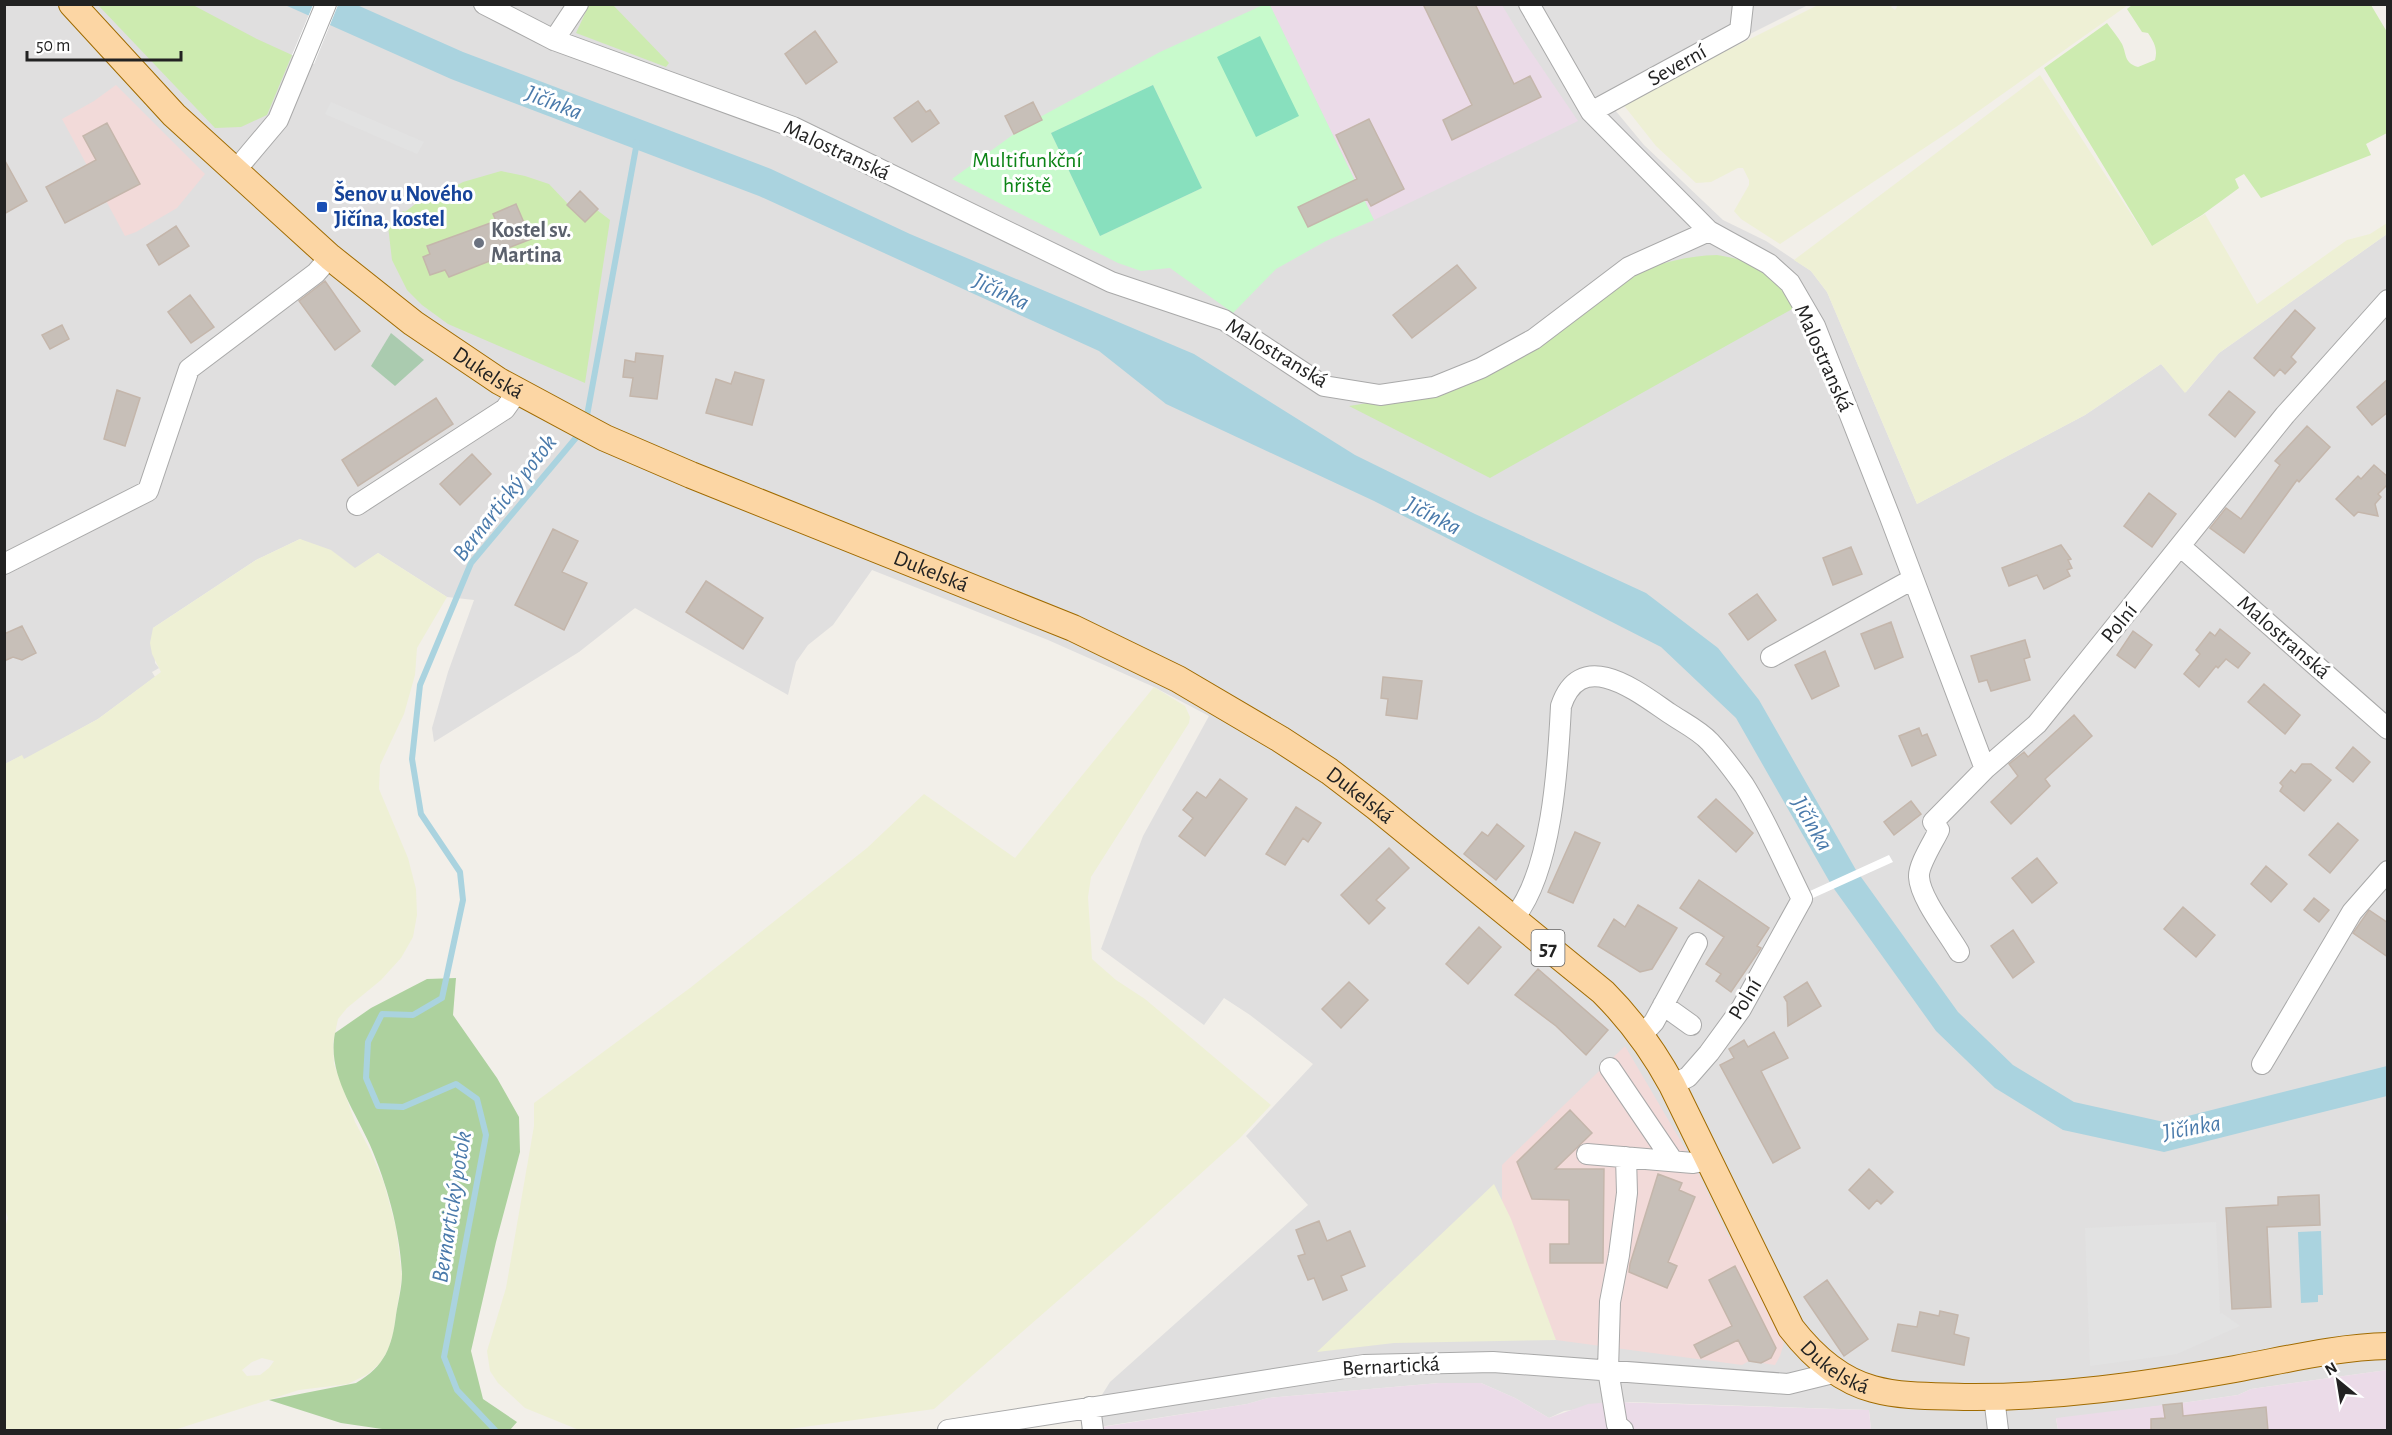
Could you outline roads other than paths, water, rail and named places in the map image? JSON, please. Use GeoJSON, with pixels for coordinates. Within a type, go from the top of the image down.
{"type":"FeatureCollection","features":[{"type":"Feature","properties":{"kind":"main road","name":"Dukelská"},"geometry":{"type":"LineString","coordinates":[[72,4],[174,115],[330,257],[413,323],[517,392],[605,438],[1073,628],[1125,652],[1280,739],[1329,771],[1603,992],[1624,1012],[1642,1035],[1672,1085],[1791,1328],[1812,1352],[1837,1372],[1874,1389],[1913,1395],[1994,1397],[2092,1391],[2349,1349],[2388,1346]]}},
{"type":"Feature","properties":{"kind":"street"},"geometry":{"type":"LineString","coordinates":[[235,171],[278,120],[326,4]]}},
{"type":"Feature","properties":{"kind":"street","name":"Malostranská"},"geometry":{"type":"LineString","coordinates":[[484,4],[554,40],[793,127],[1111,282],[1224,320],[1324,386],[1380,395],[1434,387],[1481,368],[1534,339],[1629,267],[1709,231],[1769,264],[1790,283],[1815,326],[1985,769]]}},
{"type":"Feature","properties":{"kind":"street"},"geometry":{"type":"LineString","coordinates":[[554,40],[578,4]]}},
{"type":"Feature","properties":{"kind":"street"},"geometry":{"type":"LineString","coordinates":[[1529,4],[1591,112],[1709,231]]}},
{"type":"Feature","properties":{"kind":"street","name":"Severní"},"geometry":{"type":"LineString","coordinates":[[1591,112],[1740,31],[1743,4]]}},
{"type":"Feature","properties":{"kind":"street"},"geometry":{"type":"LineString","coordinates":[[4,564],[148,490],[189,369],[316,273],[330,257]]}},
{"type":"Feature","properties":{"kind":"street","name":"Polní"},"geometry":{"type":"LineString","coordinates":[[1959,952],[1923,892],[1918,877],[1920,868],[1940,830],[1933,822],[1985,769],[2037,724],[2285,415],[2388,300]]}},
{"type":"Feature","properties":{"kind":"street"},"geometry":{"type":"LineString","coordinates":[[357,505],[505,409],[517,392]]}},
{"type":"Feature","properties":{"kind":"street","name":"Malostranská"},"geometry":{"type":"LineString","coordinates":[[2180,546],[2388,729]]}},
{"type":"Feature","properties":{"kind":"street"},"geometry":{"type":"LineString","coordinates":[[1771,657],[1913,579]]}},
{"type":"Feature","properties":{"kind":"street","name":"Polní"},"geometry":{"type":"LineString","coordinates":[[1513,919],[1524,905],[1542,852],[1557,778],[1561,706],[1565,696],[1579,681],[1599,676],[1616,680],[1643,695],[1709,741],[1744,785],[1802,899],[1741,1009],[1709,1053],[1688,1077],[1672,1085]]}},
{"type":"Feature","properties":{"kind":"street"},"geometry":{"type":"LineString","coordinates":[[2262,1064],[2352,912],[2388,871]]}},
{"type":"Feature","properties":{"kind":"street"},"geometry":{"type":"LineString","coordinates":[[1642,1035],[1654,1022],[1697,943]]}},
{"type":"Feature","properties":{"kind":"street"},"geometry":{"type":"LineString","coordinates":[[1663,1005],[1691,1025]]}},
{"type":"Feature","properties":{"kind":"street"},"geometry":{"type":"LineString","coordinates":[[1610,1068],[1673,1161]]}},
{"type":"Feature","properties":{"kind":"street"},"geometry":{"type":"LineString","coordinates":[[1587,1154],[1673,1161],[1708,1160]]}},
{"type":"Feature","properties":{"kind":"street"},"geometry":{"type":"LineString","coordinates":[[1623,1431],[1617,1425],[1608,1370],[1610,1302],[1627,1193],[1626,1157]]}},
{"type":"Feature","properties":{"kind":"street","name":"Bernartická"},"geometry":{"type":"LineString","coordinates":[[948,1431],[1364,1365],[1493,1362],[1788,1384],[1837,1372]]}},
{"type":"Feature","properties":{"kind":"street"},"geometry":{"type":"LineString","coordinates":[[1994,1397],[1998,1431]]}},
{"type":"Feature","properties":{"kind":"street"},"geometry":{"type":"LineString","coordinates":[[1090,1407],[1093,1431]]}},
{"type":"Feature","properties":{"kind":"water","name":"Jičínka"},"geometry":{"type":"Polygon","coordinates":[[[285,5],[357,5],[463,52],[771,169],[910,234],[1194,354],[1355,455],[1475,514],[1646,593],[1718,648],[1759,700],[1856,870],[1958,1012],[2013,1065],[2074,1102],[2164,1122],[2387,1066],[2387,1096],[2164,1152],[2063,1130],[1995,1088],[1936,1031],[1832,886],[1736,718],[1661,647],[1374,501],[1166,404],[1099,351],[759,196],[451,79],[285,5]]]}},
{"type":"Feature","properties":{"kind":"water"},"geometry":{"type":"Polygon","coordinates":[[[2321,1231],[2323,1295],[2318,1295],[2318,1302],[2301,1303],[2298,1232],[2321,1231]]]}},
{"type":"Feature","properties":{"kind":"waterway","name":"Bernartický potok"},"geometry":{"type":"LineString","coordinates":[[586,421],[637,142]]}},
{"type":"Feature","properties":{"kind":"waterway","name":"Bernartický potok"},"geometry":{"type":"LineString","coordinates":[[495,1430],[457,1390],[444,1357],[486,1135],[477,1099],[456,1084],[403,1107],[378,1106],[366,1078],[368,1042],[382,1014],[413,1015],[442,998],[463,900],[460,872],[421,814],[412,759],[420,685],[471,563],[580,433]]}},
{"type":"Feature","properties":{"kind":"place","name":"Šenov u Nového Jičína, kostel"},"geometry":{"type":"Point","coordinates":[322,207]}},
{"type":"Feature","properties":{"kind":"place","name":"Kostel sv. Martina"},"geometry":{"type":"Point","coordinates":[479,243]}},
{"type":"Feature","properties":{"kind":"park label","name":"Multifunkční hřiště"},"geometry":{"type":"Point","coordinates":[1027,172]}}]}
